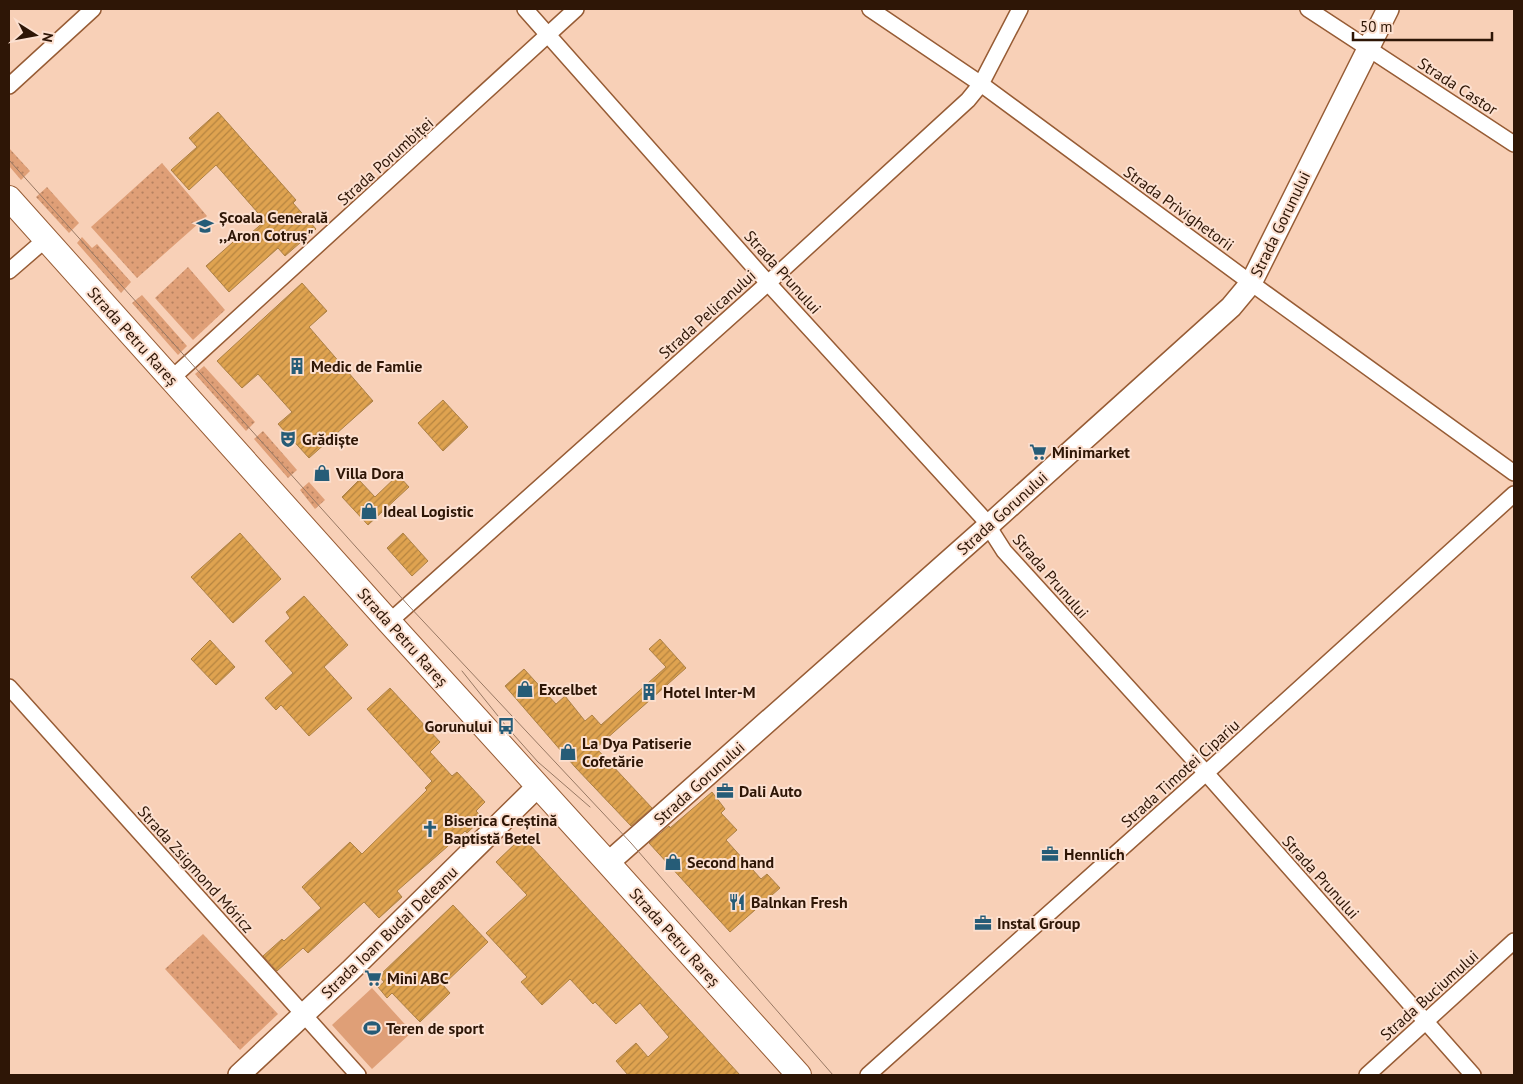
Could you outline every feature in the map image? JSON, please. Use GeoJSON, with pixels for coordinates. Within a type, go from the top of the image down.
{"type":"FeatureCollection","features":[{"type":"Feature","properties":{"kind":"main road","name":"Strada Petru Rareș"},"geometry":{"type":"LineString","coordinates":[[9,198],[537,787],[799,1075]]}},
{"type":"Feature","properties":{"kind":"street"},"geometry":{"type":"LineString","coordinates":[[9,86],[93,9]]}},
{"type":"Feature","properties":{"kind":"street","name":"Strada Prunului"},"geometry":{"type":"LineString","coordinates":[[525,9],[988,526],[1004,551],[1206,774],[1473,1075]]}},
{"type":"Feature","properties":{"kind":"street","name":"Strada Porumbiței"},"geometry":{"type":"LineString","coordinates":[[171,379],[576,9]]}},
{"type":"Feature","properties":{"kind":"street","name":"Strada Privighetorii"},"geometry":{"type":"LineString","coordinates":[[870,9],[981,84],[1251,283],[1514,473]]}},
{"type":"Feature","properties":{"kind":"street","name":"Strada Pelicanului"},"geometry":{"type":"LineString","coordinates":[[389,622],[968,100],[981,84],[1020,9]]}},
{"type":"Feature","properties":{"kind":"street","name":"Strada Castor"},"geometry":{"type":"LineString","coordinates":[[1308,9],[1514,144]]}},
{"type":"Feature","properties":{"kind":"street","name":"Strada Gorunului"},"geometry":{"type":"LineString","coordinates":[[608,863],[988,526],[1230,306],[1251,283],[1388,9]]}},
{"type":"Feature","properties":{"kind":"street"},"geometry":{"type":"LineString","coordinates":[[9,271],[46,239]]}},
{"type":"Feature","properties":{"kind":"street","name":"Strada Timotei Cipariu"},"geometry":{"type":"LineString","coordinates":[[868,1075],[1206,774],[1514,494]]}},
{"type":"Feature","properties":{"kind":"street","name":"Strada Zsigmond Móricz"},"geometry":{"type":"LineString","coordinates":[[9,687],[358,1075]]}},
{"type":"Feature","properties":{"kind":"street","name":"Strada Ioan Budai Deleanu"},"geometry":{"type":"LineString","coordinates":[[240,1075],[537,787]]}},
{"type":"Feature","properties":{"kind":"street","name":"Strada Buciumului"},"geometry":{"type":"LineString","coordinates":[[1367,1075],[1514,942]]}},
{"type":"Feature","properties":{"kind":"shaded area"},"geometry":{"type":"Polygon","coordinates":[[[9,148],[30,171],[21,180],[9,166],[9,148]]]}},
{"type":"Feature","properties":{"kind":"shaded area"},"geometry":{"type":"Polygon","coordinates":[[[162,163],[207,216],[137,278],[91,227],[162,163]]]}},
{"type":"Feature","properties":{"kind":"shaded area"},"geometry":{"type":"Polygon","coordinates":[[[47,187],[79,223],[69,233],[36,197],[47,187]]]}},
{"type":"Feature","properties":{"kind":"shaded area"},"geometry":{"type":"Polygon","coordinates":[[[82,237],[92,248],[97,244],[131,282],[121,293],[77,243],[82,237]]]}},
{"type":"Feature","properties":{"kind":"shaded area"},"geometry":{"type":"Polygon","coordinates":[[[188,267],[225,310],[193,340],[155,298],[188,267]]]}},
{"type":"Feature","properties":{"kind":"shaded area"},"geometry":{"type":"Polygon","coordinates":[[[142,295],[187,346],[178,355],[132,303],[142,295]]]}},
{"type":"Feature","properties":{"kind":"shaded area"},"geometry":{"type":"Polygon","coordinates":[[[204,366],[255,422],[246,431],[195,374],[204,366]]]}},
{"type":"Feature","properties":{"kind":"shaded area"},"geometry":{"type":"Polygon","coordinates":[[[263,431],[297,470],[288,478],[254,439],[263,431]]]}},
{"type":"Feature","properties":{"kind":"shaded area"},"geometry":{"type":"Polygon","coordinates":[[[309,482],[325,500],[315,509],[300,490],[309,482]]]}},
{"type":"Feature","properties":{"kind":"shaded area"},"geometry":{"type":"Polygon","coordinates":[[[203,934],[278,1014],[240,1050],[165,969],[203,934]]]}},
{"type":"Feature","properties":{"kind":"shaded area","name":"Teren de sport"},"geometry":{"type":"Polygon","coordinates":[[[372,988],[412,1032],[372,1069],[332,1025],[372,988]]]}},
{"type":"Feature","properties":{"kind":"building"},"geometry":{"type":"Polygon","coordinates":[[[218,112],[296,200],[293,203],[316,229],[285,256],[278,248],[229,292],[206,266],[241,235],[244,239],[265,221],[216,165],[189,190],[171,170],[197,147],[189,138],[218,112]]]}},
{"type":"Feature","properties":{"kind":"building"},"geometry":{"type":"Polygon","coordinates":[[[302,283],[327,311],[309,327],[373,401],[309,458],[278,424],[292,412],[258,374],[242,388],[217,361],[302,283]]]}},
{"type":"Feature","properties":{"kind":"building"},"geometry":{"type":"Polygon","coordinates":[[[443,400],[468,427],[443,451],[418,423],[443,400]]]}},
{"type":"Feature","properties":{"kind":"building","name":"Ideal Logistic"},"geometry":{"type":"Polygon","coordinates":[[[398,475],[409,487],[368,525],[342,497],[359,480],[375,497],[398,475]]]}},
{"type":"Feature","properties":{"kind":"building"},"geometry":{"type":"Polygon","coordinates":[[[240,533],[281,579],[233,623],[191,577],[240,533]]]}},
{"type":"Feature","properties":{"kind":"building"},"geometry":{"type":"Polygon","coordinates":[[[403,533],[428,561],[412,576],[387,548],[403,533]]]}},
{"type":"Feature","properties":{"kind":"building"},"geometry":{"type":"Polygon","coordinates":[[[304,596],[348,645],[324,667],[352,698],[309,736],[281,705],[276,710],[265,698],[293,673],[265,641],[290,618],[286,612],[304,596]]]}},
{"type":"Feature","properties":{"kind":"building"},"geometry":{"type":"Polygon","coordinates":[[[660,639],[686,668],[596,748],[652,808],[631,826],[575,767],[505,686],[524,669],[556,704],[565,696],[585,721],[592,715],[601,725],[666,667],[649,649],[660,639]]]}},
{"type":"Feature","properties":{"kind":"building"},"geometry":{"type":"Polygon","coordinates":[[[210,640],[235,667],[216,685],[191,659],[210,640]]]}},
{"type":"Feature","properties":{"kind":"building"},"geometry":{"type":"Polygon","coordinates":[[[390,688],[440,742],[430,752],[452,776],[457,772],[485,802],[476,811],[483,818],[467,833],[465,831],[397,891],[402,897],[379,918],[364,902],[308,953],[303,948],[277,971],[263,956],[282,939],[284,941],[321,908],[302,887],[350,842],[362,854],[427,790],[425,788],[432,781],[367,709],[390,688]]]}},
{"type":"Feature","properties":{"kind":"building"},"geometry":{"type":"Polygon","coordinates":[[[712,792],[725,809],[721,813],[737,830],[726,840],[761,879],[767,874],[780,888],[730,932],[649,843],[669,826],[670,828],[712,792]]]}},
{"type":"Feature","properties":{"kind":"building"},"geometry":{"type":"Polygon","coordinates":[[[517,842],[530,845],[740,1075],[628,1075],[616,1061],[636,1043],[648,1057],[669,1037],[640,1003],[616,1024],[595,1002],[593,1004],[570,979],[542,1005],[521,982],[527,977],[486,933],[527,895],[496,862],[517,842]]]}},
{"type":"Feature","properties":{"kind":"building"},"geometry":{"type":"Polygon","coordinates":[[[453,905],[488,942],[443,985],[450,993],[420,1022],[392,993],[387,998],[378,987],[384,982],[379,976],[453,905]]]}},
{"type":"Feature","properties":{"kind":"tram line"},"geometry":{"type":"LineString","coordinates":[[9,160],[408,605],[631,843],[833,1075]]}},
{"type":"Feature","properties":{"kind":"tram line"},"geometry":{"type":"LineString","coordinates":[[462,671],[538,762],[590,807]]}},
{"type":"Feature","properties":{"kind":"place","name":"Școala Generală ,,Aron Cotruș\""},"geometry":{"type":"Point","coordinates":[205,226]}},
{"type":"Feature","properties":{"kind":"place","name":"Medic de Famlie"},"geometry":{"type":"Point","coordinates":[297,366]}},
{"type":"Feature","properties":{"kind":"place","name":"Grădiște"},"geometry":{"type":"Point","coordinates":[288,439]}},
{"type":"Feature","properties":{"kind":"place","name":"Minimarket"},"geometry":{"type":"Point","coordinates":[1038,452]}},
{"type":"Feature","properties":{"kind":"place","name":"Villa Dora"},"geometry":{"type":"Point","coordinates":[322,473]}},
{"type":"Feature","properties":{"kind":"place","name":"Ideal Logistic"},"geometry":{"type":"Point","coordinates":[369,511]}},
{"type":"Feature","properties":{"kind":"place","name":"Excelbet"},"geometry":{"type":"Point","coordinates":[525,689]}},
{"type":"Feature","properties":{"kind":"place","name":"Hotel Inter-M"},"geometry":{"type":"Point","coordinates":[649,692]}},
{"type":"Feature","properties":{"kind":"place","name":"Gorunului"},"geometry":{"type":"Point","coordinates":[506,726]}},
{"type":"Feature","properties":{"kind":"place","name":"La Dya Patiserie Cofetărie"},"geometry":{"type":"Point","coordinates":[568,752]}},
{"type":"Feature","properties":{"kind":"place","name":"Dali Auto"},"geometry":{"type":"Point","coordinates":[725,791]}},
{"type":"Feature","properties":{"kind":"place","name":"Biserica Creștină Baptistă Betel"},"geometry":{"type":"Point","coordinates":[430,829]}},
{"type":"Feature","properties":{"kind":"place","name":"Hennlich"},"geometry":{"type":"Point","coordinates":[1050,854]}},
{"type":"Feature","properties":{"kind":"place","name":"Second hand"},"geometry":{"type":"Point","coordinates":[673,862]}},
{"type":"Feature","properties":{"kind":"place","name":"Balnkan Fresh"},"geometry":{"type":"Point","coordinates":[737,902]}},
{"type":"Feature","properties":{"kind":"place","name":"Instal Group"},"geometry":{"type":"Point","coordinates":[983,923]}},
{"type":"Feature","properties":{"kind":"place","name":"Mini ABC"},"geometry":{"type":"Point","coordinates":[373,978]}},
{"type":"Feature","properties":{"kind":"place","name":"Teren de sport"},"geometry":{"type":"Point","coordinates":[372,1028]}}]}
